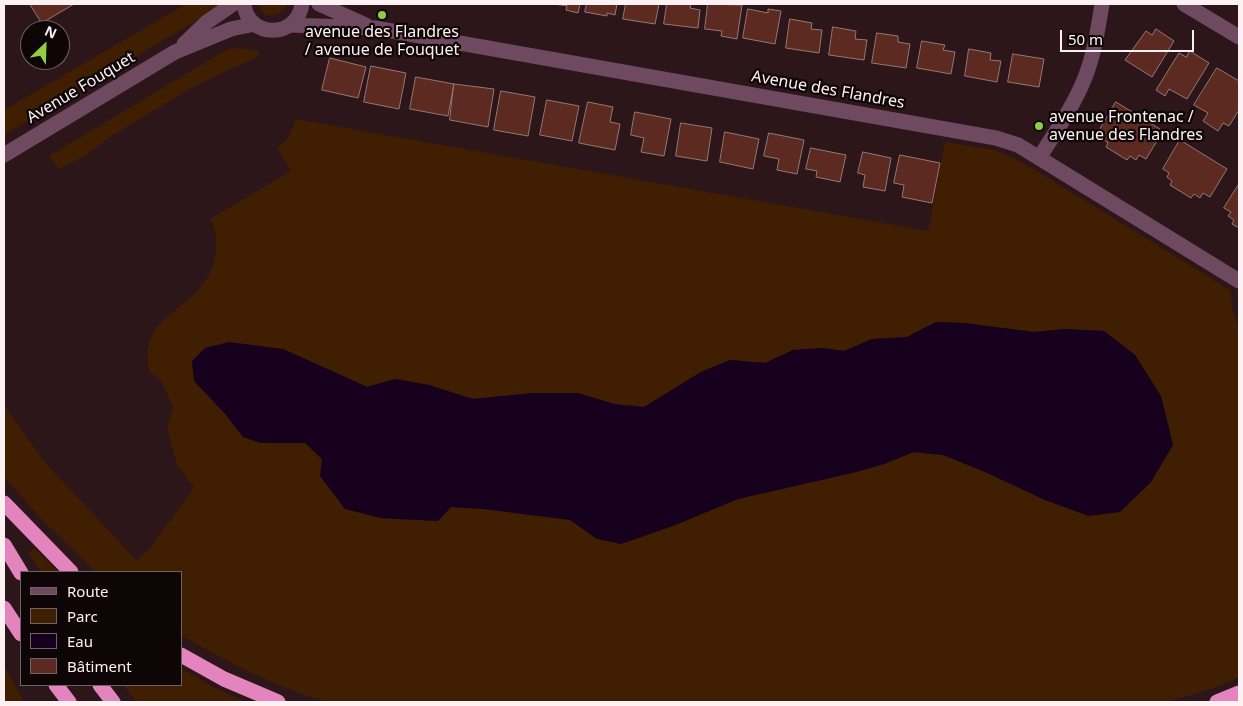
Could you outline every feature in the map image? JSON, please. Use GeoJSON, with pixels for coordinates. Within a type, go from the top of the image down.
{"type":"FeatureCollection","features":[{"type":"Feature","properties":{"kind":"highway"},"geometry":{"type":"LineString","coordinates":[[4,503],[70,571]]}},
{"type":"Feature","properties":{"kind":"highway"},"geometry":{"type":"LineString","coordinates":[[4,545],[20,571]]}},
{"type":"Feature","properties":{"kind":"highway"},"geometry":{"type":"LineString","coordinates":[[4,608],[20,632]]}},
{"type":"Feature","properties":{"kind":"highway"},"geometry":{"type":"LineString","coordinates":[[182,657],[224,679],[278,702]]}},
{"type":"Feature","properties":{"kind":"highway"},"geometry":{"type":"LineString","coordinates":[[55,686],[58,702]]}},
{"type":"Feature","properties":{"kind":"highway"},"geometry":{"type":"LineString","coordinates":[[56,686],[69,702]]}},
{"type":"Feature","properties":{"kind":"highway"},"geometry":{"type":"LineString","coordinates":[[101,686],[112,702]]}},
{"type":"Feature","properties":{"kind":"highway"},"geometry":{"type":"LineString","coordinates":[[1218,702],[1239,693]]}},
{"type":"Feature","properties":{"kind":"street","name":"Avenue Fouquet"},"geometry":{"type":"LineString","coordinates":[[176,52],[207,22],[233,4]]}},
{"type":"Feature","properties":{"kind":"street"},"geometry":{"type":"LineString","coordinates":[[244,4],[247,16],[255,24]]}},
{"type":"Feature","properties":{"kind":"street"},"geometry":{"type":"LineString","coordinates":[[290,25],[298,16],[302,4]]}},
{"type":"Feature","properties":{"kind":"street","name":"Avenue des Flandres"},"geometry":{"type":"LineString","coordinates":[[319,4],[375,28]]}},
{"type":"Feature","properties":{"kind":"street"},"geometry":{"type":"LineString","coordinates":[[1039,158],[1074,101],[1084,80],[1093,50],[1102,4]]}},
{"type":"Feature","properties":{"kind":"street"},"geometry":{"type":"LineString","coordinates":[[1184,4],[1239,37]]}},
{"type":"Feature","properties":{"kind":"street","name":"Avenue Fouquet"},"geometry":{"type":"LineString","coordinates":[[4,155],[176,52],[231,28],[255,24]]}},
{"type":"Feature","properties":{"kind":"street","name":"Avenue des Flandres"},"geometry":{"type":"LineString","coordinates":[[255,24],[265,30],[275,30],[290,25],[375,28],[984,136],[1018,146],[1239,281]]}},
{"type":"Feature","properties":{"kind":"green space"},"geometry":{"type":"Polygon","coordinates":[[[186,4],[224,4],[4,135],[4,110],[186,4]]]}},
{"type":"Feature","properties":{"kind":"green space"},"geometry":{"type":"Polygon","coordinates":[[[257,4],[287,4],[281,13],[271,16],[264,14],[257,4]]]}},
{"type":"Feature","properties":{"kind":"green space"},"geometry":{"type":"Polygon","coordinates":[[[229,49],[260,51],[257,57],[195,86],[113,135],[83,157],[58,169],[49,156],[216,56],[229,49]]]}},
{"type":"Feature","properties":{"kind":"green space"},"geometry":{"type":"Polygon","coordinates":[[[295,119],[928,231],[945,142],[994,150],[1032,168],[1230,290],[1233,312],[1239,327],[1239,677],[1214,688],[1167,702],[327,702],[289,689],[252,673],[182,636],[182,571],[95,571],[40,518],[4,476],[4,405],[43,460],[137,561],[151,547],[194,487],[177,465],[167,428],[173,407],[160,379],[149,372],[149,342],[155,330],[199,289],[210,273],[215,256],[216,237],[210,219],[291,171],[277,148],[287,139],[295,119]],[[936,322],[907,337],[872,339],[844,351],[822,348],[793,350],[765,363],[730,360],[701,372],[644,407],[614,404],[578,393],[533,393],[473,399],[429,385],[395,379],[368,387],[283,349],[226,415],[243,437],[261,443],[305,442],[381,518],[438,521],[451,507],[484,509],[570,520],[597,539],[673,526],[738,499],[856,472],[884,464],[914,452],[943,455],[1045,500],[1089,516],[1173,445],[1161,396],[1135,355],[1104,331],[1064,329],[1034,332],[964,323],[936,322]]]}},
{"type":"Feature","properties":{"kind":"green space"},"geometry":{"type":"Polygon","coordinates":[[[34,548],[57,571],[41,571],[28,553],[34,548]]]}},
{"type":"Feature","properties":{"kind":"green space"},"geometry":{"type":"Polygon","coordinates":[[[4,664],[24,702],[4,702],[4,664]]]}},
{"type":"Feature","properties":{"kind":"green space"},"geometry":{"type":"Polygon","coordinates":[[[182,669],[213,687],[246,702],[136,702],[124,686],[182,686],[182,669]]]}},
{"type":"Feature","properties":{"kind":"water"},"geometry":{"type":"Polygon","coordinates":[[[936,322],[964,323],[1034,332],[1064,329],[1104,331],[1135,355],[1161,396],[1173,445],[1151,482],[1120,512],[1089,516],[1045,500],[943,455],[914,452],[884,464],[856,472],[738,499],[673,526],[621,544],[597,539],[570,520],[484,509],[451,507],[438,521],[381,518],[345,509],[320,476],[322,459],[305,443],[261,443],[243,437],[226,415],[194,381],[192,361],[205,348],[229,342],[283,349],[367,387],[395,379],[429,385],[473,399],[533,393],[578,393],[614,404],[644,407],[701,372],[730,360],[765,363],[793,350],[822,348],[844,351],[872,339],[907,337],[936,322]]]}},
{"type":"Feature","properties":{"kind":"building"},"geometry":{"type":"Polygon","coordinates":[[[30,4],[74,4],[47,20],[40,20],[30,4]]]}},
{"type":"Feature","properties":{"kind":"building"},"geometry":{"type":"Polygon","coordinates":[[[552,4],[580,4],[578,13],[566,10],[567,6],[552,4]]]}},
{"type":"Feature","properties":{"kind":"building"},"geometry":{"type":"Polygon","coordinates":[[[587,4],[617,4],[615,15],[607,13],[607,16],[585,12],[587,4]]]}},
{"type":"Feature","properties":{"kind":"building"},"geometry":{"type":"Polygon","coordinates":[[[626,4],[659,4],[655,24],[623,19],[626,4]]]}},
{"type":"Feature","properties":{"kind":"building"},"geometry":{"type":"Polygon","coordinates":[[[667,4],[691,4],[690,8],[700,10],[698,28],[664,24],[667,4]]]}},
{"type":"Feature","properties":{"kind":"building"},"geometry":{"type":"Polygon","coordinates":[[[708,4],[742,5],[737,39],[721,36],[722,31],[705,29],[708,4]]]}},
{"type":"Feature","properties":{"kind":"building"},"geometry":{"type":"Polygon","coordinates":[[[748,9],[768,13],[768,9],[781,11],[775,44],[743,38],[748,9]]]}},
{"type":"Feature","properties":{"kind":"building"},"geometry":{"type":"Polygon","coordinates":[[[790,19],[812,23],[811,29],[822,30],[819,53],[786,48],[790,19]]]}},
{"type":"Feature","properties":{"kind":"building"},"geometry":{"type":"Polygon","coordinates":[[[833,27],[856,31],[855,39],[867,40],[864,60],[829,55],[833,27]]]}},
{"type":"Feature","properties":{"kind":"building"},"geometry":{"type":"Polygon","coordinates":[[[1156,29],[1174,41],[1152,77],[1125,60],[1146,31],[1152,35],[1156,29]]]}},
{"type":"Feature","properties":{"kind":"building"},"geometry":{"type":"Polygon","coordinates":[[[877,33],[898,36],[898,42],[910,44],[906,68],[872,63],[877,33]]]}},
{"type":"Feature","properties":{"kind":"building"},"geometry":{"type":"Polygon","coordinates":[[[922,41],[945,45],[943,50],[955,52],[951,74],[917,68],[922,41]]]}},
{"type":"Feature","properties":{"kind":"building"},"geometry":{"type":"Polygon","coordinates":[[[969,49],[991,53],[990,60],[1001,61],[997,82],[965,76],[969,49]]]}},
{"type":"Feature","properties":{"kind":"building"},"geometry":{"type":"Polygon","coordinates":[[[1190,51],[1209,63],[1187,99],[1169,89],[1165,96],[1156,90],[1179,53],[1186,57],[1190,51]]]}},
{"type":"Feature","properties":{"kind":"building"},"geometry":{"type":"Polygon","coordinates":[[[1013,54],[1044,59],[1039,87],[1008,82],[1013,54]]]}},
{"type":"Feature","properties":{"kind":"building"},"geometry":{"type":"Polygon","coordinates":[[[330,58],[366,67],[358,98],[322,90],[330,58]]]}},
{"type":"Feature","properties":{"kind":"building"},"geometry":{"type":"Polygon","coordinates":[[[371,66],[406,73],[399,109],[364,102],[371,66]]]}},
{"type":"Feature","properties":{"kind":"building"},"geometry":{"type":"Polygon","coordinates":[[[1217,68],[1239,81],[1239,110],[1229,126],[1223,123],[1218,131],[1203,121],[1208,113],[1194,105],[1217,68]]]}},
{"type":"Feature","properties":{"kind":"building"},"geometry":{"type":"Polygon","coordinates":[[[416,77],[454,84],[448,116],[410,109],[416,77]]]}},
{"type":"Feature","properties":{"kind":"building"},"geometry":{"type":"Polygon","coordinates":[[[454,84],[494,89],[488,127],[450,120],[454,84]]]}},
{"type":"Feature","properties":{"kind":"building"},"geometry":{"type":"Polygon","coordinates":[[[501,91],[535,97],[528,136],[494,130],[501,91]]]}},
{"type":"Feature","properties":{"kind":"building"},"geometry":{"type":"Polygon","coordinates":[[[547,100],[579,106],[572,141],[540,135],[547,100]]]}},
{"type":"Feature","properties":{"kind":"building"},"geometry":{"type":"Polygon","coordinates":[[[588,102],[613,107],[610,122],[620,124],[615,150],[579,143],[588,102]]]}},
{"type":"Feature","properties":{"kind":"building"},"geometry":{"type":"Polygon","coordinates":[[[1116,102],[1163,131],[1146,159],[1139,155],[1136,160],[1130,156],[1127,160],[1106,147],[1108,143],[1103,139],[1105,135],[1099,131],[1116,102]]]}},
{"type":"Feature","properties":{"kind":"building"},"geometry":{"type":"Polygon","coordinates":[[[635,112],[671,119],[664,156],[641,152],[644,138],[631,135],[635,112]]]}},
{"type":"Feature","properties":{"kind":"building"},"geometry":{"type":"Polygon","coordinates":[[[681,123],[712,128],[707,161],[676,156],[681,123]]]}},
{"type":"Feature","properties":{"kind":"building"},"geometry":{"type":"Polygon","coordinates":[[[725,132],[759,139],[753,169],[720,162],[725,132]]]}},
{"type":"Feature","properties":{"kind":"building"},"geometry":{"type":"Polygon","coordinates":[[[769,133],[804,140],[797,174],[777,170],[779,159],[764,156],[769,133]]]}},
{"type":"Feature","properties":{"kind":"building"},"geometry":{"type":"Polygon","coordinates":[[[1180,140],[1227,169],[1210,197],[1203,193],[1200,198],[1194,194],[1191,198],[1170,185],[1172,181],[1167,177],[1169,173],[1163,169],[1180,140]]]}},
{"type":"Feature","properties":{"kind":"building"},"geometry":{"type":"Polygon","coordinates":[[[811,148],[846,155],[840,182],[816,177],[817,171],[806,169],[811,148]]]}},
{"type":"Feature","properties":{"kind":"building"},"geometry":{"type":"Polygon","coordinates":[[[863,152],[891,158],[885,191],[863,187],[865,175],[858,173],[863,152]]]}},
{"type":"Feature","properties":{"kind":"building"},"geometry":{"type":"Polygon","coordinates":[[[900,155],[940,163],[932,203],[902,197],[904,185],[894,183],[900,155]]]}},
{"type":"Feature","properties":{"kind":"building"},"geometry":{"type":"Polygon","coordinates":[[[1239,184],[1239,228],[1232,224],[1234,220],[1228,216],[1231,212],[1224,208],[1239,184]]]}},
{"type":"Feature","properties":{"kind":"place","name":"avenue des Flandres / avenue de Fouquet"},"geometry":{"type":"Point","coordinates":[382,15]}},
{"type":"Feature","properties":{"kind":"place","name":"avenue Frontenac / avenue des Flandres"},"geometry":{"type":"Point","coordinates":[1039,126]}}]}
